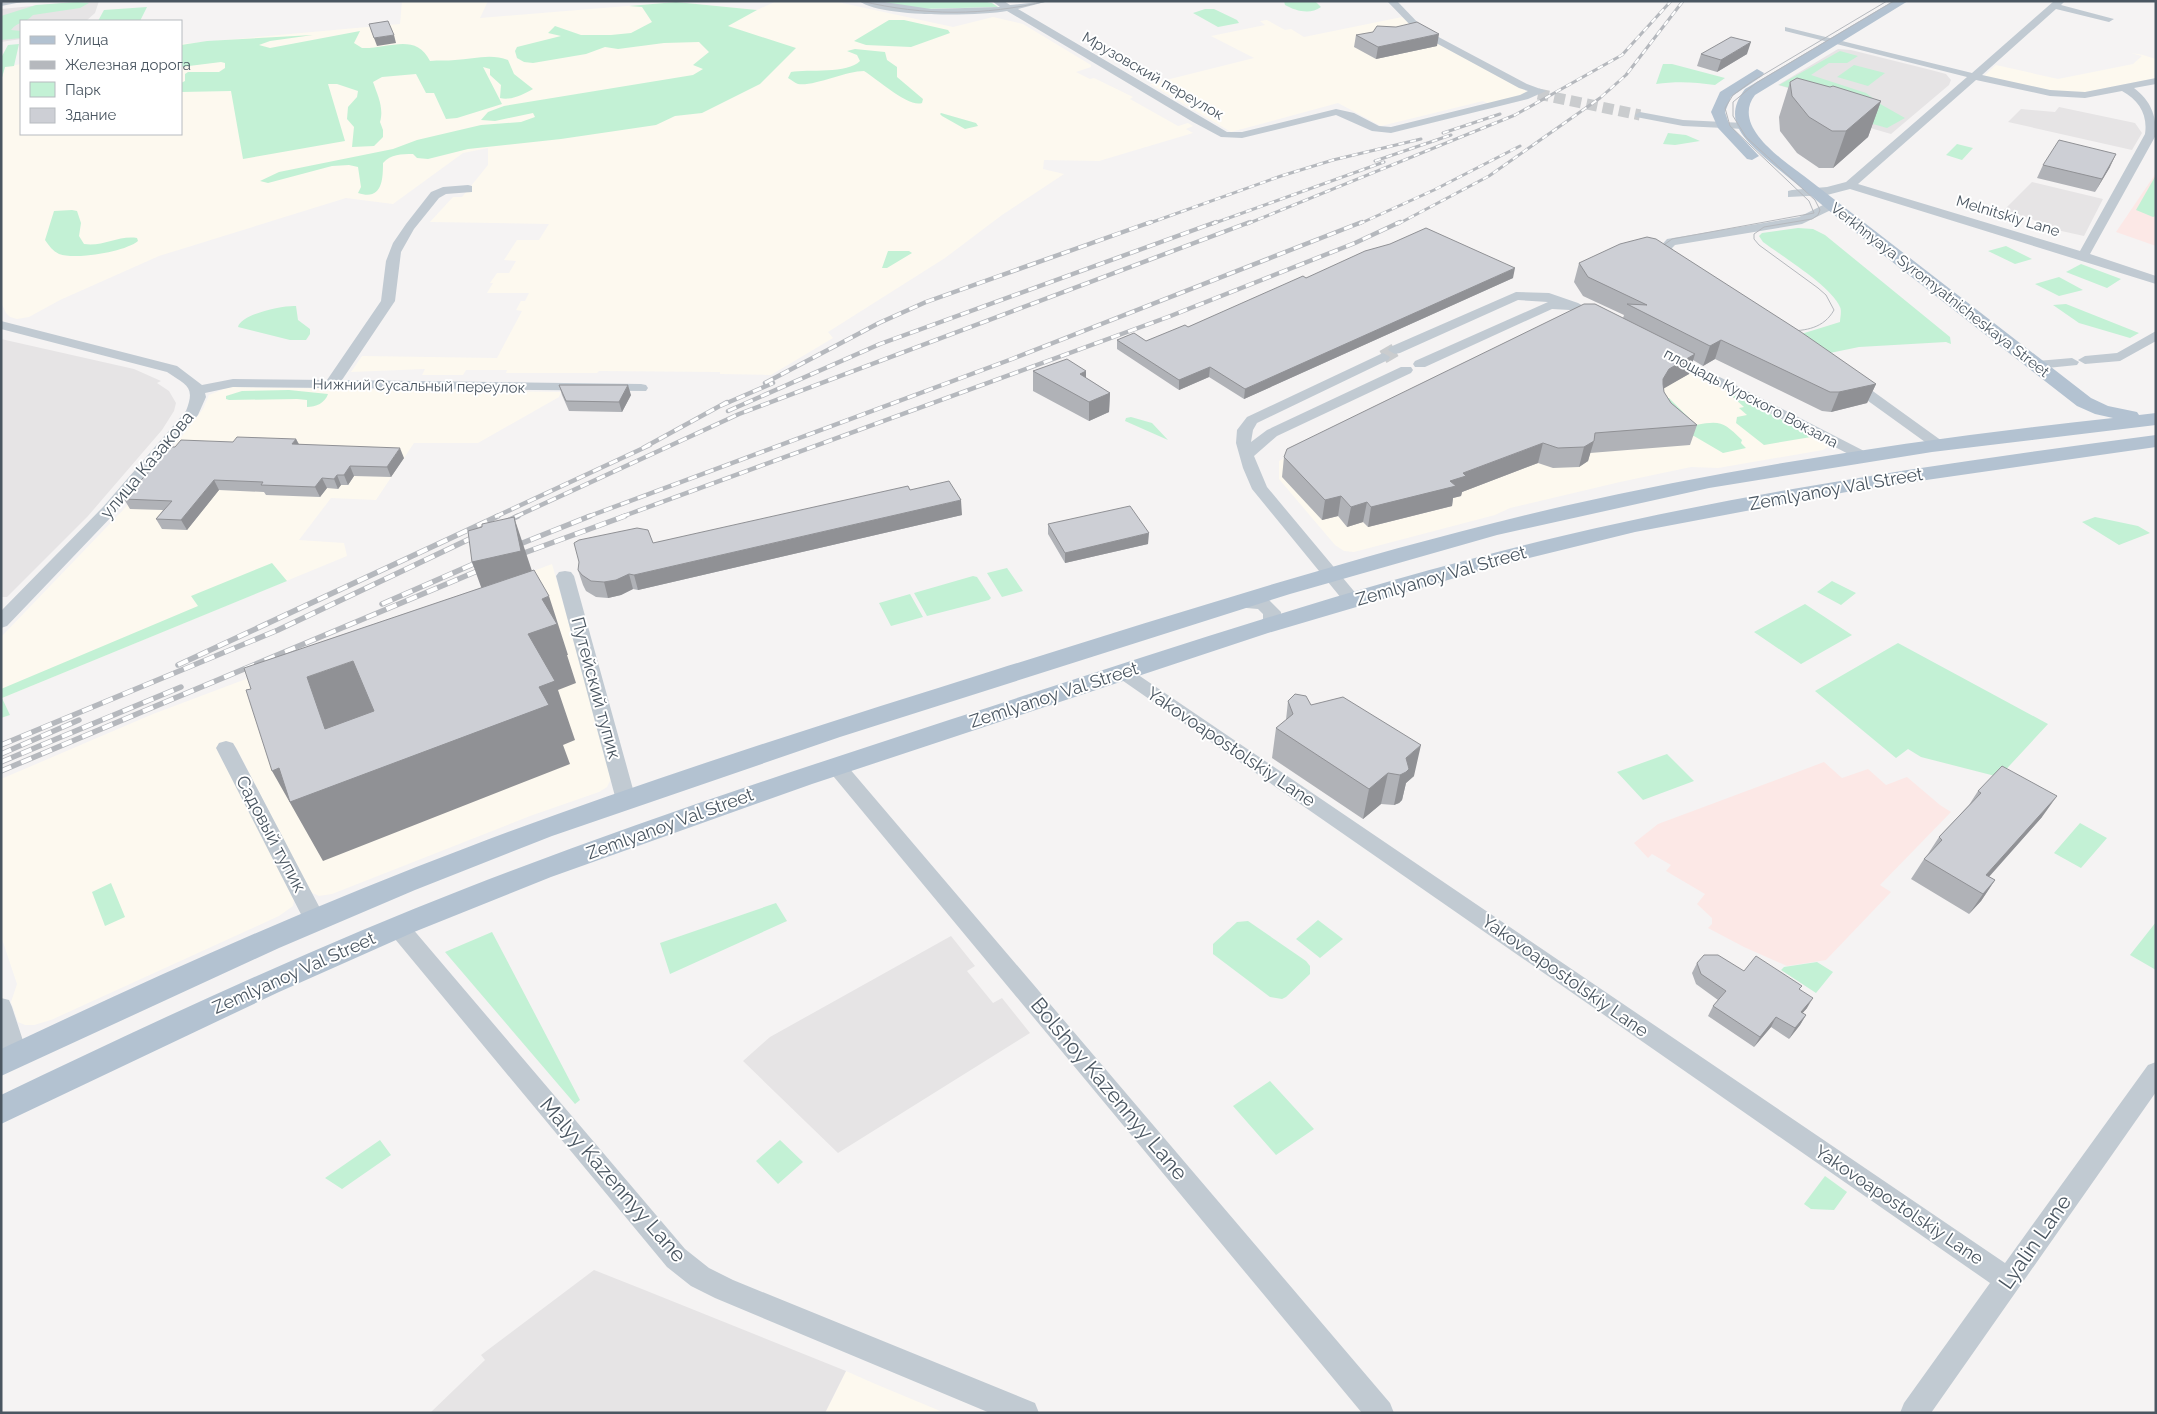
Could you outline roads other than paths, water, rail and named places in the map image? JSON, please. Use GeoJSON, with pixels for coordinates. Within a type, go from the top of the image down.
{"type":"FeatureCollection","features":[{"type":"Feature","properties":{"kind":"main road"},"geometry":{"type":"LineString","coordinates":[[1792,52],[1881,1]]}},
{"type":"Feature","properties":{"kind":"main road"},"geometry":{"type":"LineString","coordinates":[[1743,124],[1740,110],[1743,101],[1750,92],[1902,1]]}},
{"type":"Feature","properties":{"kind":"main road"},"geometry":{"type":"LineString","coordinates":[[1765,67],[1725,95],[1719,105],[1719,124],[1792,194],[1824,210]]}},
{"type":"Feature","properties":{"kind":"main road","name":"Verkhnyaya Syromyatnicheskaya Street"},"geometry":{"type":"LineString","coordinates":[[1743,124],[1767,150],[1815,193],[1824,210],[1955,324],[2064,404],[2067,409],[2066,418],[2036,433]]}},
{"type":"Feature","properties":{"kind":"main road","name":"Verkhnyaya Syromyatnicheskaya Street"},"geometry":{"type":"LineString","coordinates":[[1824,210],[2091,406],[2113,413],[2156,418]]}},
{"type":"Feature","properties":{"kind":"main road","name":"Zemlyanoy Val Street"},"geometry":{"type":"LineString","coordinates":[[9,1060],[315,920],[474,856],[626,800],[881,714],[1331,576],[1459,538],[1566,512],[1751,475],[1937,444],[2156,418]]}},
{"type":"Feature","properties":{"kind":"main road","name":"Zemlyanoy Val Street"},"geometry":{"type":"LineString","coordinates":[[1,1110],[186,1021],[398,927],[545,868],[836,766],[1122,672],[1352,600],[1460,569],[1651,522],[1981,464],[2156,441]]}},
{"type":"Feature","properties":{"kind":"street"},"geometry":{"type":"LineString","coordinates":[[1,3],[22,1]]}},
{"type":"Feature","properties":{"kind":"street"},"geometry":{"type":"LineString","coordinates":[[864,1],[923,11],[1009,9],[1044,1]]}},
{"type":"Feature","properties":{"kind":"street","name":"Мрузовский переулок"},"geometry":{"type":"LineString","coordinates":[[997,1],[1219,133],[1229,136],[1242,135],[1336,112],[1345,114],[1375,129],[1391,130],[1524,97],[1537,92],[1428,35],[1419,29],[1392,1]]}},
{"type":"Feature","properties":{"kind":"street"},"geometry":{"type":"LineString","coordinates":[[1792,194],[1815,193],[1850,185],[2057,4],[2109,20]]}},
{"type":"Feature","properties":{"kind":"street"},"geometry":{"type":"LineString","coordinates":[[1788,29],[2028,90],[2067,95],[2085,95],[2156,81]]}},
{"type":"Feature","properties":{"kind":"street"},"geometry":{"type":"LineString","coordinates":[[2083,256],[2151,134],[2151,122],[2143,102],[2136,93],[2126,88]]}},
{"type":"Feature","properties":{"kind":"street"},"geometry":{"type":"LineString","coordinates":[[1641,114],[1683,123],[1743,124]]}},
{"type":"Feature","properties":{"kind":"street","name":"Melnitskiy Lane"},"geometry":{"type":"LineString","coordinates":[[1850,185],[2156,280]]}},
{"type":"Feature","properties":{"kind":"street"},"geometry":{"type":"LineString","coordinates":[[331,385],[388,300],[392,291],[391,263],[398,244],[435,195],[448,190],[468,189]]}},
{"type":"Feature","properties":{"kind":"street"},"geometry":{"type":"LineString","coordinates":[[1690,271],[1668,254],[1666,247],[1671,242],[1802,220],[1824,210]]}},
{"type":"Feature","properties":{"kind":"street"},"geometry":{"type":"LineString","coordinates":[[1352,600],[1260,488],[1251,473],[1244,442],[1244,431],[1252,420],[1516,296],[1544,296],[1573,306],[1608,323]]}},
{"type":"Feature","properties":{"kind":"street"},"geometry":{"type":"LineString","coordinates":[[1248,453],[1272,434],[1541,308],[1550,305],[1573,306]]}},
{"type":"Feature","properties":{"kind":"street","name":"улица Казакова"},"geometry":{"type":"LineString","coordinates":[[1,325],[172,369],[190,380],[198,390],[199,397],[193,412],[103,517],[1,622]]}},
{"type":"Feature","properties":{"kind":"street"},"geometry":{"type":"LineString","coordinates":[[2036,366],[2120,357],[2156,335]]}},
{"type":"Feature","properties":{"kind":"street","name":"площадь Курского Вокзала"},"geometry":{"type":"LineString","coordinates":[[1659,350],[1863,456]]}},
{"type":"Feature","properties":{"kind":"street"},"geometry":{"type":"LineString","coordinates":[[1840,374],[1937,444]]}},
{"type":"Feature","properties":{"kind":"street","name":"Нижний Сусальный переулок"},"geometry":{"type":"LineString","coordinates":[[198,390],[233,382],[331,385],[640,388]]}},
{"type":"Feature","properties":{"kind":"street","name":"Путейский тупик"},"geometry":{"type":"LineString","coordinates":[[565,576],[626,800]]}},
{"type":"Feature","properties":{"kind":"street"},"geometry":{"type":"LineString","coordinates":[[1241,603],[1256,602],[1272,612],[1272,622],[1262,628]]}},
{"type":"Feature","properties":{"kind":"street","name":"Yakovoapostolskiy Lane"},"geometry":{"type":"LineString","coordinates":[[1122,672],[2008,1280]]}},
{"type":"Feature","properties":{"kind":"street","name":"Садовый тупик"},"geometry":{"type":"LineString","coordinates":[[226,748],[315,920]]}},
{"type":"Feature","properties":{"kind":"street","name":"Bolshoy Kazennyy Lane"},"geometry":{"type":"LineString","coordinates":[[836,766],[1380,1413]]}},
{"type":"Feature","properties":{"kind":"street","name":"Malyy Kazennyy Lane"},"geometry":{"type":"LineString","coordinates":[[398,927],[676,1258],[688,1268],[724,1289],[1025,1413]]}},
{"type":"Feature","properties":{"kind":"street"},"geometry":{"type":"LineString","coordinates":[[1,1007],[9,1060]]}},
{"type":"Feature","properties":{"kind":"street","name":"Lyalin Lane"},"geometry":{"type":"LineString","coordinates":[[1914,1413],[2156,1072]]}},
{"type":"Feature","properties":{"kind":"tunnel"},"geometry":{"type":"LineString","coordinates":[[1538,94],[1640,115]]}},
{"type":"Feature","properties":{"kind":"tunnel"},"geometry":{"type":"LineString","coordinates":[[1383,357],[1395,350]]}},
{"type":"Feature","properties":{"kind":"tram line"},"geometry":{"type":"LineString","coordinates":[[1,3],[36,1]]}},
{"type":"Feature","properties":{"kind":"tram line"},"geometry":{"type":"LineString","coordinates":[[861,1],[931,12],[977,12],[1047,1]]}},
{"type":"Feature","properties":{"kind":"tram line"},"geometry":{"type":"LineString","coordinates":[[1666,255],[1661,247],[1672,239],[1814,213],[1809,201],[1730,126],[1725,108],[1733,95],[1751,82],[1887,1]]}},
{"type":"Feature","properties":{"kind":"tram line"},"geometry":{"type":"LineString","coordinates":[[1787,331],[1808,329],[1820,325],[1834,310],[1826,295],[1759,245],[1754,239],[1754,234],[1764,227],[1812,219],[1818,215],[1820,210],[1815,200],[1746,137],[1733,116],[1733,102],[1756,83],[1894,1]]}},
{"type":"Feature","properties":{"kind":"railway"},"geometry":{"type":"LineString","coordinates":[[1247,224],[1515,115],[1622,55],[1671,1]]}},
{"type":"Feature","properties":{"kind":"railway"},"geometry":{"type":"LineString","coordinates":[[1398,224],[1489,176],[1600,98],[1626,75],[1683,1]]}},
{"type":"Feature","properties":{"kind":"railway"},"geometry":{"type":"LineString","coordinates":[[1443,133],[1500,114]]}},
{"type":"Feature","properties":{"kind":"railway"},"geometry":{"type":"LineString","coordinates":[[1375,161],[1451,135]]}},
{"type":"Feature","properties":{"kind":"railway"},"geometry":{"type":"LineString","coordinates":[[1147,224],[1281,176],[1333,160],[1421,139]]}},
{"type":"Feature","properties":{"kind":"railway"},"geometry":{"type":"LineString","coordinates":[[1359,224],[1434,190],[1520,146]]}},
{"type":"Feature","properties":{"kind":"railway"},"geometry":{"type":"LineString","coordinates":[[1212,224],[1384,162]]}},
{"type":"Feature","properties":{"kind":"railway"},"geometry":{"type":"LineString","coordinates":[[765,383],[879,323],[926,302],[1151,222]]}},
{"type":"Feature","properties":{"kind":"railway"},"geometry":{"type":"LineString","coordinates":[[728,411],[880,344],[1216,222]]}},
{"type":"Feature","properties":{"kind":"railway"},"geometry":{"type":"LineString","coordinates":[[515,517],[739,414],[1250,222]]}},
{"type":"Feature","properties":{"kind":"railway"},"geometry":{"type":"LineString","coordinates":[[587,517],[1012,359],[1362,222]]}},
{"type":"Feature","properties":{"kind":"railway"},"geometry":{"type":"LineString","coordinates":[[621,517],[1168,317],[1355,243],[1400,222]]}},
{"type":"Feature","properties":{"kind":"railway"},"geometry":{"type":"LineString","coordinates":[[720,406],[773,383]]}},
{"type":"Feature","properties":{"kind":"railway"},"geometry":{"type":"LineString","coordinates":[[643,448],[727,402]]}},
{"type":"Feature","properties":{"kind":"railway"},"geometry":{"type":"LineString","coordinates":[[495,517],[650,445]]}},
{"type":"Feature","properties":{"kind":"railway"},"geometry":{"type":"LineString","coordinates":[[178,665],[498,516]]}},
{"type":"Feature","properties":{"kind":"railway"},"geometry":{"type":"LineString","coordinates":[[501,524],[518,516]]}},
{"type":"Feature","properties":{"kind":"railway"},"geometry":{"type":"LineString","coordinates":[[510,548],[590,516]]}},
{"type":"Feature","properties":{"kind":"railway"},"geometry":{"type":"LineString","coordinates":[[513,557],[625,516]]}},
{"type":"Feature","properties":{"kind":"railway"},"geometry":{"type":"LineString","coordinates":[[1,745],[278,630],[480,534]]}},
{"type":"Feature","properties":{"kind":"railway"},"geometry":{"type":"LineString","coordinates":[[382,604],[485,559]]}},
{"type":"Feature","properties":{"kind":"railway"},"geometry":{"type":"LineString","coordinates":[[1,771],[487,567]]}},
{"type":"Feature","properties":{"kind":"railway"},"geometry":{"type":"LineString","coordinates":[[1,762],[181,687]]}},
{"type":"Feature","properties":{"kind":"railway"},"geometry":{"type":"LineString","coordinates":[[1,754],[79,720]]}}]}
